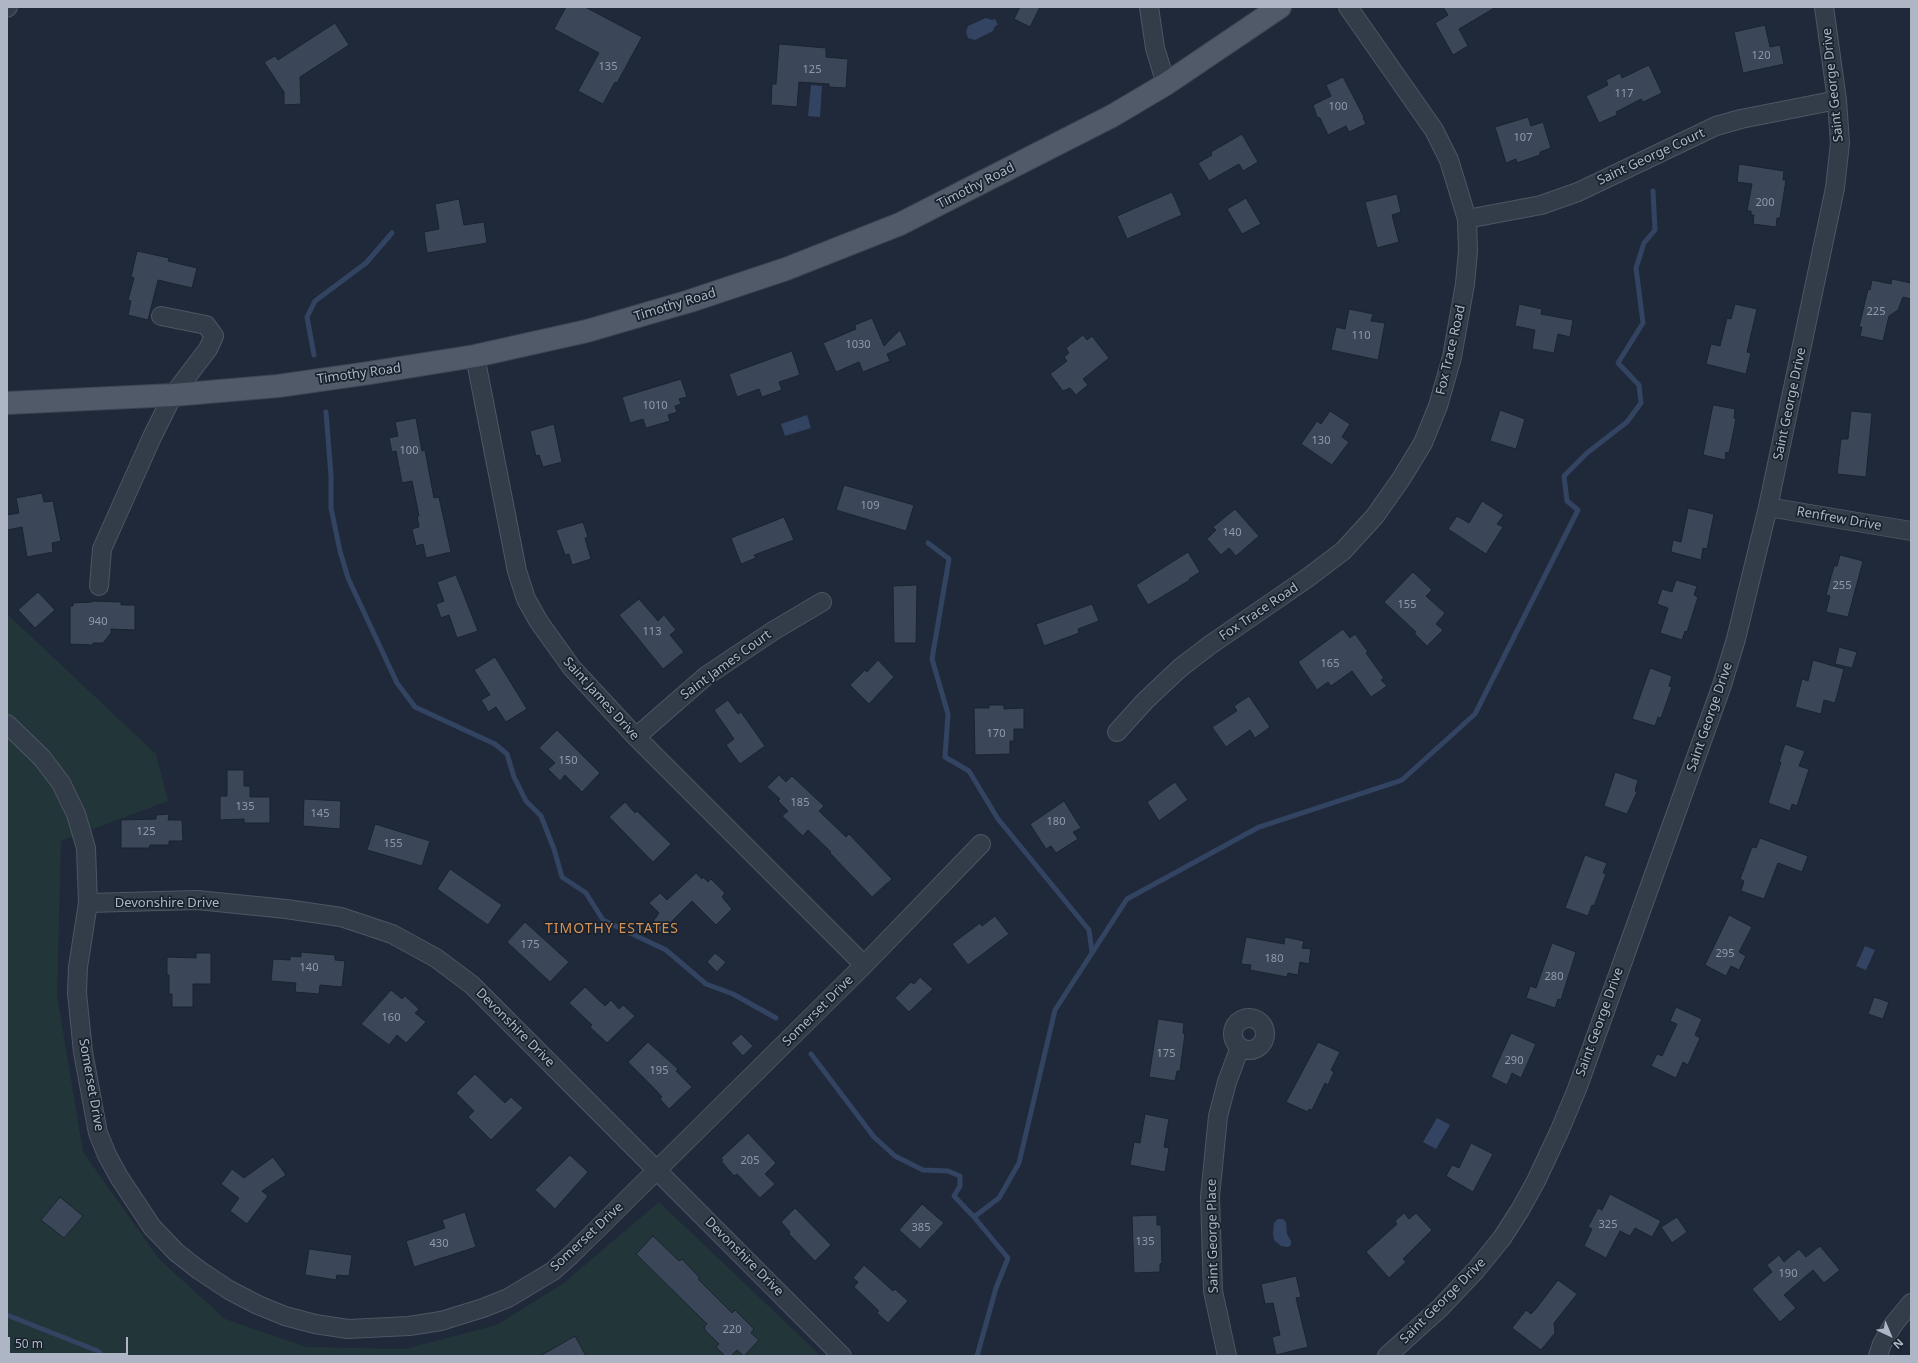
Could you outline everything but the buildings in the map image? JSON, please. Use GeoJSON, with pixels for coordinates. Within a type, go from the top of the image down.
{"type":"FeatureCollection","features":[{"type":"Feature","properties":{"kind":"main road","name":"Timothy Road"},"geometry":{"type":"LineString","coordinates":[[7,403],[173,395],[370,374],[475,356],[587,331],[690,301],[786,269],[900,224],[1058,145],[1112,116],[1166,84],[1280,7]]}},
{"type":"Feature","properties":{"kind":"street"},"geometry":{"type":"LineString","coordinates":[[1149,7],[1154,48],[1166,84]]}},
{"type":"Feature","properties":{"kind":"street","name":"Fox Trace Road"},"geometry":{"type":"LineString","coordinates":[[1117,732],[1145,701],[1180,668],[1343,551],[1375,516],[1401,479],[1423,443],[1438,406],[1452,357],[1465,284],[1468,252],[1467,219],[1449,160],[1434,130],[1348,7]]}},
{"type":"Feature","properties":{"kind":"street","name":"Saint George Drive"},"geometry":{"type":"LineString","coordinates":[[1387,1356],[1440,1308],[1476,1270],[1502,1238],[1520,1210],[1559,1132],[1576,1089],[1722,685],[1736,639],[1768,507],[1835,188],[1840,143],[1837,100],[1824,7]]}},
{"type":"Feature","properties":{"kind":"street","name":"Saint George Court"},"geometry":{"type":"LineString","coordinates":[[1467,219],[1541,205],[1578,192],[1716,126],[1741,119],[1837,100]]}},
{"type":"Feature","properties":{"kind":"street"},"geometry":{"type":"LineString","coordinates":[[99,586],[102,548],[173,395],[208,349],[214,336],[206,325],[161,316]]}},
{"type":"Feature","properties":{"kind":"street","name":"Saint James Drive"},"geometry":{"type":"LineString","coordinates":[[475,356],[511,546],[526,599],[539,622],[572,668],[636,737],[864,965]]}},
{"type":"Feature","properties":{"kind":"street","name":"Renfrew Drive"},"geometry":{"type":"LineString","coordinates":[[1768,507],[1911,532]]}},
{"type":"Feature","properties":{"kind":"street","name":"Saint James Court"},"geometry":{"type":"LineString","coordinates":[[636,737],[706,676],[773,630],[822,602]]}},
{"type":"Feature","properties":{"kind":"street","name":"Somerset Drive"},"geometry":{"type":"LineString","coordinates":[[7,724],[42,758],[61,783],[76,814],[86,848],[88,903],[78,967],[77,993],[83,1052],[90,1097],[98,1133],[118,1177],[148,1221],[176,1252],[199,1270],[229,1290],[258,1305],[285,1316],[315,1324],[348,1329],[409,1326],[441,1321],[483,1308],[514,1294],[553,1271],[571,1255],[864,965],[981,844]]}},
{"type":"Feature","properties":{"kind":"street","name":"Devonshire Drive"},"geometry":{"type":"LineString","coordinates":[[88,903],[197,900],[286,909],[341,918],[392,934],[436,958],[472,985],[842,1356]]}},
{"type":"Feature","properties":{"kind":"street","name":"Saint George Place"},"geometry":{"type":"LineString","coordinates":[[1228,1356],[1213,1291],[1210,1197],[1218,1116],[1227,1082],[1240,1047]]}},
{"type":"Feature","properties":{"kind":"street"},"geometry":{"type":"LineString","coordinates":[[1878,1356],[1882,1344],[1893,1325],[1911,1303]]}},
{"type":"Feature","properties":{"kind":"green space"},"geometry":{"type":"Polygon","coordinates":[[[7,614],[156,754],[168,801],[61,841],[57,995],[83,1152],[159,1259],[225,1319],[306,1347],[405,1349],[497,1325],[564,1283],[659,1202],[821,1356],[7,1356],[7,614]]]}},
{"type":"Feature","properties":{"kind":"water"},"geometry":{"type":"Polygon","coordinates":[[[986,18],[992,20],[995,19],[998,25],[995,26],[993,31],[975,40],[968,38],[966,32],[968,26],[986,18]]]}},
{"type":"Feature","properties":{"kind":"water"},"geometry":{"type":"Polygon","coordinates":[[[811,85],[822,86],[820,117],[808,116],[811,85]]]}},
{"type":"Feature","properties":{"kind":"water"},"geometry":{"type":"Polygon","coordinates":[[[807,415],[811,428],[785,436],[781,424],[807,415]]]}},
{"type":"Feature","properties":{"kind":"water"},"geometry":{"type":"Polygon","coordinates":[[[1865,946],[1875,950],[1866,970],[1856,966],[1865,946]]]}},
{"type":"Feature","properties":{"kind":"water"},"geometry":{"type":"Polygon","coordinates":[[[1437,1118],[1450,1125],[1436,1149],[1423,1142],[1437,1118]]]}},
{"type":"Feature","properties":{"kind":"water"},"geometry":{"type":"Polygon","coordinates":[[[1278,1219],[1283,1219],[1286,1222],[1287,1234],[1291,1241],[1291,1245],[1288,1247],[1281,1246],[1274,1240],[1274,1223],[1278,1219]]]}},
{"type":"Feature","properties":{"kind":"waterway"},"geometry":{"type":"LineString","coordinates":[[977,1356],[996,1288],[1008,1258],[974,1217],[999,1198],[1019,1163],[1055,1010],[1127,899],[1259,827],[1402,780],[1475,714],[1578,510],[1567,501],[1564,476],[1587,453],[1627,422],[1641,403],[1639,385],[1618,363],[1643,323],[1636,268],[1644,243],[1655,230],[1653,191]]}},
{"type":"Feature","properties":{"kind":"waterway"},"geometry":{"type":"LineString","coordinates":[[314,355],[307,317],[315,301],[366,263],[392,233]]}},
{"type":"Feature","properties":{"kind":"waterway"},"geometry":{"type":"LineString","coordinates":[[326,412],[331,476],[331,508],[340,551],[348,578],[397,683],[415,707],[495,744],[507,754],[514,777],[526,801],[541,816],[554,849],[562,877],[586,893],[603,920],[666,950],[706,984],[733,994],[776,1018]]}},
{"type":"Feature","properties":{"kind":"waterway"},"geometry":{"type":"LineString","coordinates":[[928,543],[949,559],[932,659],[948,714],[945,757],[969,771],[998,819],[1089,930],[1092,952]]}},
{"type":"Feature","properties":{"kind":"waterway"},"geometry":{"type":"LineString","coordinates":[[811,1054],[874,1137],[895,1156],[923,1170],[948,1171],[960,1176],[960,1186],[954,1196],[974,1217]]}},
{"type":"Feature","properties":{"kind":"waterway"},"geometry":{"type":"LineString","coordinates":[[7,1315],[98,1351],[103,1356]]}},
{"type":"Feature","properties":{"kind":"district","name":"TIMOTHY ESTATES"},"geometry":{"type":"Point","coordinates":[612,929]}}]}
